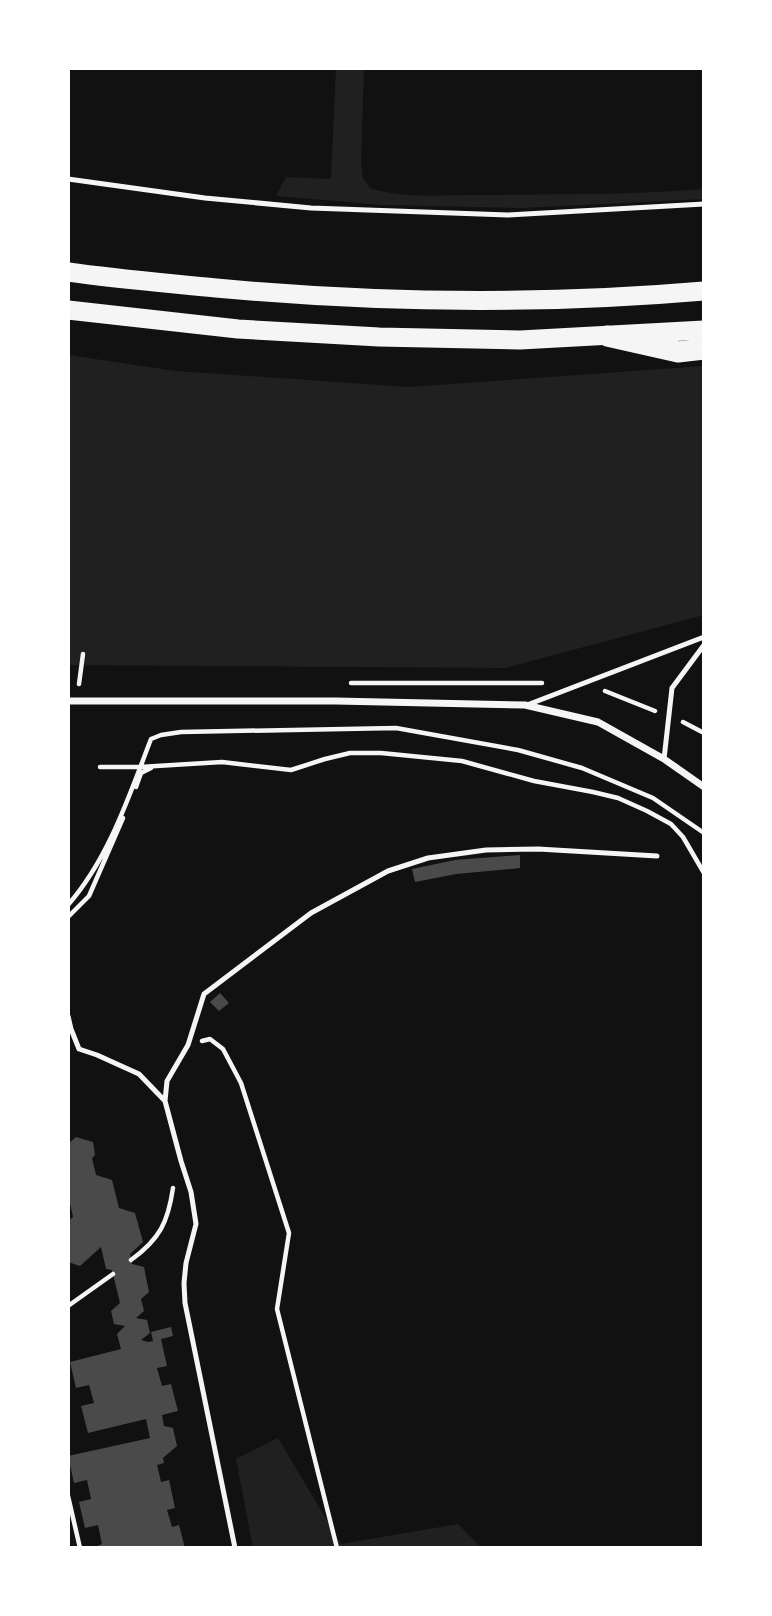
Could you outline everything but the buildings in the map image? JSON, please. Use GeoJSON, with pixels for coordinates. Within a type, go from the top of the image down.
{"type":"FeatureCollection","features":[{"type":"Feature","properties":{"kind":"highway"},"geometry":{"type":"LineString","coordinates":[[68,271],[222,288],[380,300],[514,300],[704,291]]}},
{"type":"Feature","properties":{"kind":"highway"},"geometry":{"type":"LineString","coordinates":[[68,310],[238,328],[379,337],[520,340],[704,330]]}},
{"type":"Feature","properties":{"kind":"highway"},"geometry":{"type":"LineString","coordinates":[[607,336],[678,352],[704,349]]}},
{"type":"Feature","properties":{"kind":"street"},"geometry":{"type":"LineString","coordinates":[[68,701],[336,701],[525,705],[598,722],[664,759],[704,787]]}},
{"type":"Feature","properties":{"kind":"lane"},"geometry":{"type":"LineString","coordinates":[[68,179],[205,198],[311,208],[508,215],[704,204]]}},
{"type":"Feature","properties":{"kind":"lane"},"geometry":{"type":"LineString","coordinates":[[525,705],[704,637]]}},
{"type":"Feature","properties":{"kind":"lane"},"geometry":{"type":"LineString","coordinates":[[664,759],[672,688],[704,645]]}},
{"type":"Feature","properties":{"kind":"lane"},"geometry":{"type":"LineString","coordinates":[[235,1548],[185,1303],[186,1263],[196,1224],[191,1192],[165,1101],[167,1082],[188,1045],[204,994],[311,913],[388,871],[428,858],[486,850],[538,849],[657,856]]}},
{"type":"Feature","properties":{"kind":"lane"},"geometry":{"type":"LineString","coordinates":[[68,1016],[79,1049],[139,1074],[165,1101]]}},
{"type":"Feature","properties":{"kind":"path"},"geometry":{"type":"LineString","coordinates":[[79,684],[83,654]]}},
{"type":"Feature","properties":{"kind":"path"},"geometry":{"type":"LineString","coordinates":[[68,905],[82,890],[116,828],[151,739],[181,732],[396,728],[518,750],[582,768],[653,798],[704,833]]}},
{"type":"Feature","properties":{"kind":"path"},"geometry":{"type":"LineString","coordinates":[[100,767],[222,762],[291,770],[350,753],[381,753],[462,761],[534,781],[618,798],[647,811],[671,824],[683,837],[704,873]]}},
{"type":"Feature","properties":{"kind":"path"},"geometry":{"type":"LineString","coordinates":[[68,917],[89,896],[116,838],[141,773],[155,766]]}},
{"type":"Feature","properties":{"kind":"path"},"geometry":{"type":"LineString","coordinates":[[188,1045],[210,1039],[223,1049],[241,1083],[289,1233],[277,1309],[337,1548]]}},
{"type":"Feature","properties":{"kind":"path"},"geometry":{"type":"LineString","coordinates":[[131,1260],[145,1250],[169,1213],[181,1161]]}},
{"type":"Feature","properties":{"kind":"path"},"geometry":{"type":"LineString","coordinates":[[68,1306],[113,1273]]}},
{"type":"Feature","properties":{"kind":"path"},"geometry":{"type":"LineString","coordinates":[[68,1496],[80,1548]]}},
{"type":"Feature","properties":{"kind":"shaded area"},"geometry":{"type":"Polygon","coordinates":[[[336,68],[364,68],[361,161],[363,178],[370,188],[397,194],[440,196],[704,189],[704,199],[522,208],[383,205],[276,196],[286,177],[331,179],[336,68]]]}},
{"type":"Feature","properties":{"kind":"shaded area"},"geometry":{"type":"Polygon","coordinates":[[[68,355],[176,371],[409,387],[704,366],[704,615],[505,668],[68,665],[68,355]]]}},
{"type":"Feature","properties":{"kind":"shaded area"},"geometry":{"type":"Polygon","coordinates":[[[278,1438],[341,1544],[458,1524],[482,1548],[253,1548],[236,1459],[278,1438]]]}}]}
